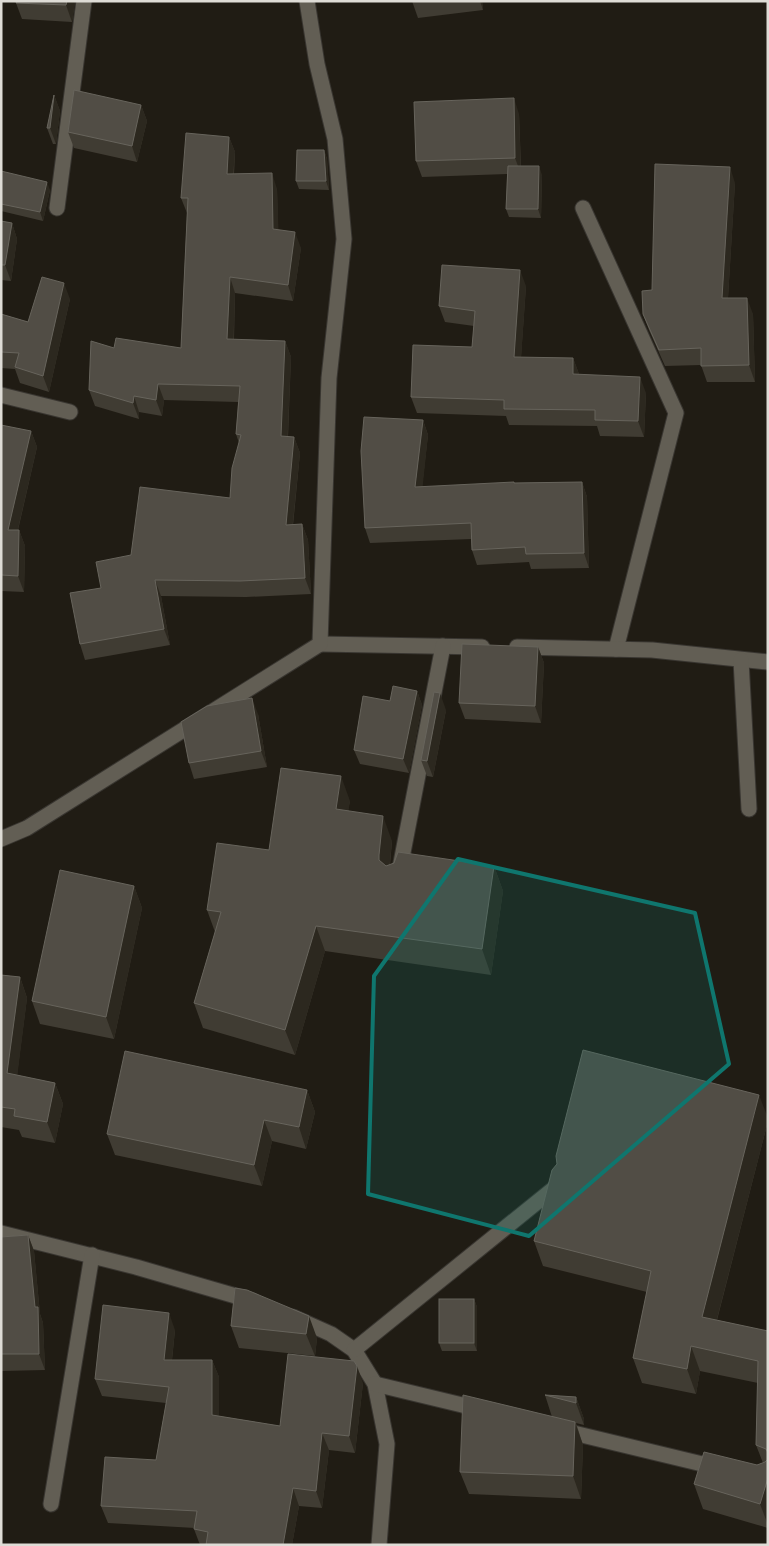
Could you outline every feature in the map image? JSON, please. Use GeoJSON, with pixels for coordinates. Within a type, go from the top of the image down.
{"type":"FeatureCollection","features":[{"type":"Feature","properties":{"kind":"street"},"geometry":{"type":"LineString","coordinates":[[57,208],[84,1]]}},
{"type":"Feature","properties":{"kind":"street"},"geometry":{"type":"LineString","coordinates":[[307,1],[317,64],[335,139],[344,239],[329,378],[320,644]]}},
{"type":"Feature","properties":{"kind":"street"},"geometry":{"type":"LineString","coordinates":[[583,208],[676,413],[616,649]]}},
{"type":"Feature","properties":{"kind":"street"},"geometry":{"type":"LineString","coordinates":[[1,395],[70,412]]}},
{"type":"Feature","properties":{"kind":"street"},"geometry":{"type":"LineString","coordinates":[[1,839],[27,828],[320,644],[652,650],[768,662]]}},
{"type":"Feature","properties":{"kind":"street"},"geometry":{"type":"LineString","coordinates":[[397,882],[443,646]]}},
{"type":"Feature","properties":{"kind":"street"},"geometry":{"type":"LineString","coordinates":[[741,660],[749,809]]}},
{"type":"Feature","properties":{"kind":"street"},"geometry":{"type":"LineString","coordinates":[[354,1350],[556,1186]]}},
{"type":"Feature","properties":{"kind":"street"},"geometry":{"type":"LineString","coordinates":[[1,1233],[136,1266],[272,1308],[331,1334],[354,1350],[375,1384],[387,1444],[379,1545]]}},
{"type":"Feature","properties":{"kind":"street"},"geometry":{"type":"LineString","coordinates":[[51,1504],[92,1255]]}},
{"type":"Feature","properties":{"kind":"street"},"geometry":{"type":"LineString","coordinates":[[375,1384],[500,1414]]}},
{"type":"Feature","properties":{"kind":"street"},"geometry":{"type":"LineString","coordinates":[[548,1426],[730,1471]]}},
{"type":"Feature","properties":{"kind":"highlighted area"},"geometry":{"type":"Polygon","coordinates":[[[458,859],[695,913],[729,1064],[529,1236],[368,1194],[374,976],[458,859]]]}},
{"type":"Feature","properties":{"kind":"building"},"geometry":{"type":"Polygon","coordinates":[[[17,1],[67,1],[66,5],[16,3],[17,1]]]}},
{"type":"Feature","properties":{"kind":"building"},"geometry":{"type":"Polygon","coordinates":[[[74,90],[141,105],[132,146],[68,132],[74,90]]]}},
{"type":"Feature","properties":{"kind":"building"},"geometry":{"type":"Polygon","coordinates":[[[54,95],[50,128],[47,128],[54,95]]]}},
{"type":"Feature","properties":{"kind":"building"},"geometry":{"type":"Polygon","coordinates":[[[514,98],[515,158],[416,161],[414,102],[514,98]]]}},
{"type":"Feature","properties":{"kind":"building"},"geometry":{"type":"Polygon","coordinates":[[[186,133],[229,137],[227,174],[272,173],[273,229],[295,232],[288,285],[230,277],[227,339],[285,341],[281,436],[294,437],[286,525],[302,524],[305,578],[240,581],[155,580],[164,629],[80,644],[70,593],[101,588],[96,562],[131,555],[140,487],[230,498],[232,468],[241,435],[236,434],[240,386],[158,384],[156,400],[134,396],[133,403],[89,390],[91,341],[114,348],[116,338],[181,348],[188,198],[181,198],[186,133]]]}},
{"type":"Feature","properties":{"kind":"building"},"geometry":{"type":"Polygon","coordinates":[[[297,150],[324,150],[326,181],[296,181],[297,150]]]}},
{"type":"Feature","properties":{"kind":"building"},"geometry":{"type":"Polygon","coordinates":[[[655,164],[730,167],[722,298],[747,298],[749,365],[701,366],[701,348],[659,350],[643,314],[642,291],[652,290],[655,164]]]}},
{"type":"Feature","properties":{"kind":"building"},"geometry":{"type":"Polygon","coordinates":[[[508,166],[539,166],[538,209],[506,209],[508,166]]]}},
{"type":"Feature","properties":{"kind":"building"},"geometry":{"type":"Polygon","coordinates":[[[1,171],[47,182],[40,212],[1,204],[1,171]]]}},
{"type":"Feature","properties":{"kind":"building"},"geometry":{"type":"Polygon","coordinates":[[[1,221],[12,223],[5,265],[1,265],[1,221]]]}},
{"type":"Feature","properties":{"kind":"building"},"geometry":{"type":"Polygon","coordinates":[[[442,265],[520,270],[514,357],[573,358],[573,374],[640,377],[638,421],[595,420],[595,410],[504,409],[504,400],[411,397],[413,345],[472,347],[475,311],[439,306],[442,265]]]}},
{"type":"Feature","properties":{"kind":"building"},"geometry":{"type":"Polygon","coordinates":[[[42,277],[64,283],[43,376],[15,367],[19,353],[1,352],[1,314],[28,322],[42,277]]]}},
{"type":"Feature","properties":{"kind":"building"},"geometry":{"type":"Polygon","coordinates":[[[364,417],[423,420],[415,487],[514,482],[582,482],[584,553],[526,554],[525,547],[472,550],[471,523],[365,528],[361,451],[364,417]]]}},
{"type":"Feature","properties":{"kind":"building"},"geometry":{"type":"Polygon","coordinates":[[[1,425],[31,431],[8,530],[19,530],[18,576],[1,575],[1,425]]]}},
{"type":"Feature","properties":{"kind":"building"},"geometry":{"type":"Polygon","coordinates":[[[462,644],[538,647],[535,706],[459,703],[462,644]]]}},
{"type":"Feature","properties":{"kind":"building"},"geometry":{"type":"Polygon","coordinates":[[[393,686],[417,691],[403,759],[354,750],[363,696],[390,701],[393,686]]]}},
{"type":"Feature","properties":{"kind":"building"},"geometry":{"type":"Polygon","coordinates":[[[434,692],[440,693],[427,761],[421,760],[434,692]]]}},
{"type":"Feature","properties":{"kind":"building"},"geometry":{"type":"Polygon","coordinates":[[[252,698],[261,751],[189,763],[181,722],[207,706],[252,698]]]}},
{"type":"Feature","properties":{"kind":"building"},"geometry":{"type":"Polygon","coordinates":[[[281,768],[341,776],[336,809],[383,816],[379,860],[386,866],[394,863],[398,852],[494,866],[482,949],[316,926],[285,1030],[194,1003],[221,912],[207,910],[217,843],[269,850],[281,768]]]}},
{"type":"Feature","properties":{"kind":"building"},"geometry":{"type":"Polygon","coordinates":[[[60,870],[134,886],[106,1017],[32,1001],[60,870]]]}},
{"type":"Feature","properties":{"kind":"building"},"geometry":{"type":"Polygon","coordinates":[[[1,975],[20,977],[7,1073],[55,1083],[47,1122],[14,1116],[15,1109],[1,1107],[1,975]]]}},
{"type":"Feature","properties":{"kind":"building"},"geometry":{"type":"Polygon","coordinates":[[[583,1050],[759,1095],[702,1317],[768,1331],[768,1453],[766,1449],[756,1445],[758,1361],[691,1346],[687,1369],[633,1358],[651,1271],[534,1241],[552,1170],[557,1164],[556,1156],[583,1050]]]}},
{"type":"Feature","properties":{"kind":"building"},"geometry":{"type":"Polygon","coordinates":[[[125,1051],[307,1090],[299,1127],[264,1120],[254,1165],[107,1134],[125,1051]]]}},
{"type":"Feature","properties":{"kind":"building"},"geometry":{"type":"Polygon","coordinates":[[[28,1235],[35,1307],[38,1307],[39,1354],[1,1354],[1,1237],[28,1235]]]}},
{"type":"Feature","properties":{"kind":"building"},"geometry":{"type":"Polygon","coordinates":[[[235,1288],[247,1290],[309,1316],[306,1334],[231,1326],[235,1288]]]}},
{"type":"Feature","properties":{"kind":"building"},"geometry":{"type":"Polygon","coordinates":[[[439,1299],[474,1299],[474,1343],[439,1343],[439,1299]]]}},
{"type":"Feature","properties":{"kind":"building"},"geometry":{"type":"Polygon","coordinates":[[[103,1305],[169,1313],[164,1360],[212,1360],[212,1415],[280,1426],[288,1354],[354,1361],[357,1366],[349,1436],[322,1433],[316,1491],[293,1488],[283,1545],[206,1545],[208,1532],[194,1529],[197,1511],[101,1506],[105,1457],[156,1460],[169,1387],[95,1379],[103,1305]]]}},
{"type":"Feature","properties":{"kind":"building"},"geometry":{"type":"Polygon","coordinates":[[[463,1395],[575,1422],[573,1476],[460,1472],[463,1395]]]}},
{"type":"Feature","properties":{"kind":"building"},"geometry":{"type":"Polygon","coordinates":[[[545,1395],[576,1397],[576,1403],[545,1395]]]}},
{"type":"Feature","properties":{"kind":"building"},"geometry":{"type":"Polygon","coordinates":[[[704,1452],[757,1465],[768,1459],[768,1478],[760,1504],[694,1484],[704,1452]]]}}]}
